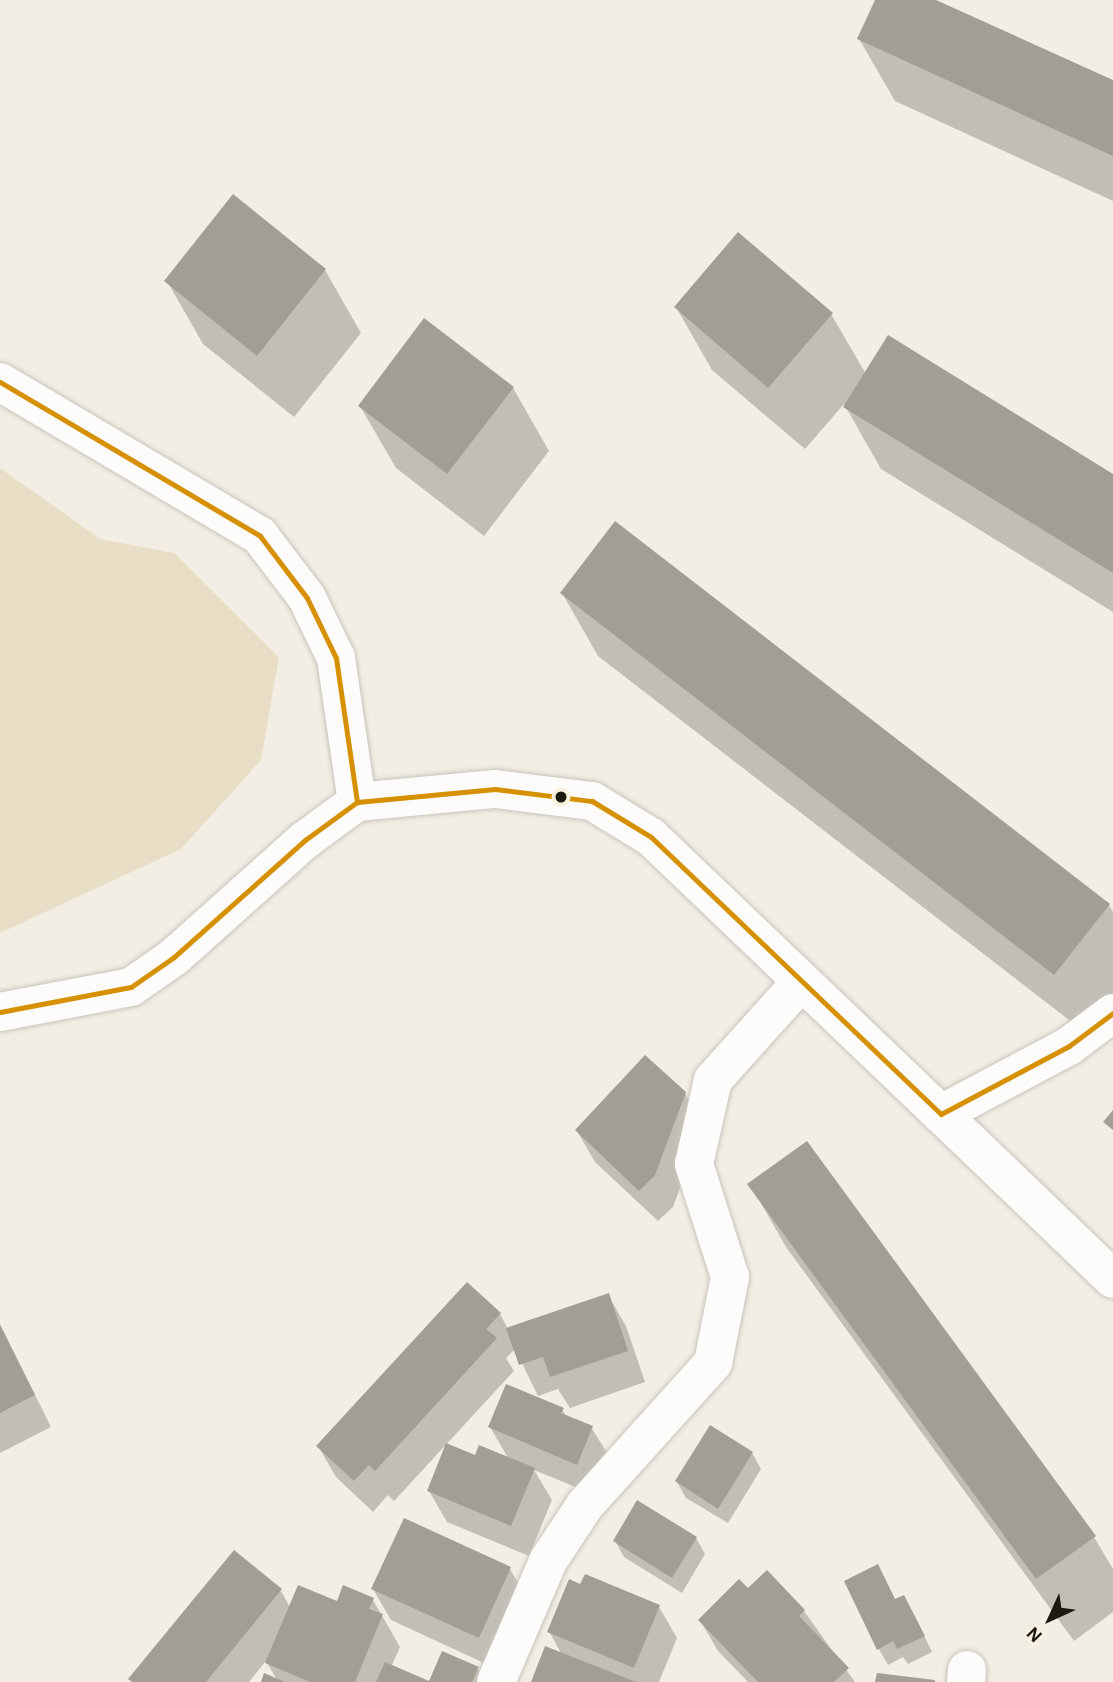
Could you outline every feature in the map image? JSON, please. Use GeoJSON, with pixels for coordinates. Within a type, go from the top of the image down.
{"type":"FeatureCollection","features":[{"type":"Feature","properties":{"kind":"street"},"geometry":{"type":"LineString","coordinates":[[0,382],[260,536],[307,598],[336,659],[356,802]]}},
{"type":"Feature","properties":{"kind":"street"},"geometry":{"type":"LineString","coordinates":[[0,1012],[131,987],[174,957],[305,840],[356,802],[495,789],[592,801],[651,836],[1113,1279]]}},
{"type":"Feature","properties":{"kind":"street"},"geometry":{"type":"LineString","coordinates":[[496,1682],[548,1560],[585,1504],[713,1363],[730,1277],[694,1164],[713,1080],[801,982]]}},
{"type":"Feature","properties":{"kind":"street"},"geometry":{"type":"LineString","coordinates":[[942,1114],[1069,1046],[1113,1013]]}},
{"type":"Feature","properties":{"kind":"shaded area"},"geometry":{"type":"Polygon","coordinates":[[[0,468],[100,539],[174,553],[279,657],[261,760],[181,849],[0,933],[0,468]]]}},
{"type":"Feature","properties":{"kind":"building"},"geometry":{"type":"Polygon","coordinates":[[[875,0],[936,0],[1113,80],[1113,156],[857,39],[875,0]]]}},
{"type":"Feature","properties":{"kind":"building"},"geometry":{"type":"Polygon","coordinates":[[[233,194],[326,269],[257,356],[164,281],[233,194]]]}},
{"type":"Feature","properties":{"kind":"building"},"geometry":{"type":"Polygon","coordinates":[[[738,232],[833,313],[768,388],[674,307],[738,232]]]}},
{"type":"Feature","properties":{"kind":"building"},"geometry":{"type":"Polygon","coordinates":[[[424,318],[514,387],[447,474],[358,406],[424,318]]]}},
{"type":"Feature","properties":{"kind":"building"},"geometry":{"type":"Polygon","coordinates":[[[888,335],[1113,474],[1113,573],[843,407],[888,335]]]}},
{"type":"Feature","properties":{"kind":"building"},"geometry":{"type":"Polygon","coordinates":[[[615,521],[1110,904],[1054,975],[560,593],[615,521]]]}},
{"type":"Feature","properties":{"kind":"building"},"geometry":{"type":"Polygon","coordinates":[[[645,1055],[686,1092],[655,1175],[639,1191],[575,1130],[645,1055]]]}},
{"type":"Feature","properties":{"kind":"building"},"geometry":{"type":"Polygon","coordinates":[[[1113,1110],[1113,1130],[1103,1122],[1113,1110]]]}},
{"type":"Feature","properties":{"kind":"building"},"geometry":{"type":"Polygon","coordinates":[[[807,1141],[1096,1536],[1036,1579],[747,1184],[807,1141]]]}},
{"type":"Feature","properties":{"kind":"building"},"geometry":{"type":"Polygon","coordinates":[[[467,1282],[501,1313],[486,1329],[497,1338],[375,1471],[369,1465],[354,1481],[316,1446],[467,1282]]]}},
{"type":"Feature","properties":{"kind":"building"},"geometry":{"type":"Polygon","coordinates":[[[609,1293],[628,1351],[550,1377],[543,1357],[519,1365],[506,1328],[609,1293]]]}},
{"type":"Feature","properties":{"kind":"building"},"geometry":{"type":"Polygon","coordinates":[[[0,1325],[35,1395],[0,1413],[0,1325]]]}},
{"type":"Feature","properties":{"kind":"building"},"geometry":{"type":"Polygon","coordinates":[[[506,1384],[564,1408],[561,1413],[593,1426],[577,1465],[488,1427],[506,1384]]]}},
{"type":"Feature","properties":{"kind":"building"},"geometry":{"type":"Polygon","coordinates":[[[710,1425],[753,1452],[718,1509],[675,1481],[710,1425]]]}},
{"type":"Feature","properties":{"kind":"building"},"geometry":{"type":"Polygon","coordinates":[[[446,1443],[475,1455],[479,1445],[535,1468],[511,1526],[427,1491],[446,1443]]]}},
{"type":"Feature","properties":{"kind":"building"},"geometry":{"type":"Polygon","coordinates":[[[637,1500],[697,1537],[672,1578],[613,1541],[637,1500]]]}},
{"type":"Feature","properties":{"kind":"building"},"geometry":{"type":"Polygon","coordinates":[[[404,1518],[511,1567],[479,1638],[371,1589],[404,1518]]]}},
{"type":"Feature","properties":{"kind":"building"},"geometry":{"type":"Polygon","coordinates":[[[234,1550],[282,1589],[206,1682],[132,1682],[128,1679],[234,1550]]]}},
{"type":"Feature","properties":{"kind":"building"},"geometry":{"type":"Polygon","coordinates":[[[878,1564],[895,1599],[904,1595],[925,1636],[897,1649],[893,1641],[877,1650],[844,1581],[878,1564]]]}},
{"type":"Feature","properties":{"kind":"building"},"geometry":{"type":"Polygon","coordinates":[[[767,1570],[805,1610],[799,1616],[849,1668],[834,1682],[758,1682],[698,1620],[739,1579],[748,1588],[767,1570]]]}},
{"type":"Feature","properties":{"kind":"building"},"geometry":{"type":"Polygon","coordinates":[[[585,1574],[660,1605],[634,1668],[547,1632],[569,1579],[580,1584],[585,1574]]]}},
{"type":"Feature","properties":{"kind":"building"},"geometry":{"type":"Polygon","coordinates":[[[298,1585],[337,1601],[343,1585],[374,1598],[369,1609],[383,1614],[355,1682],[310,1682],[265,1663],[298,1585]]]}},
{"type":"Feature","properties":{"kind":"building"},"geometry":{"type":"Polygon","coordinates":[[[545,1646],[636,1682],[531,1682],[545,1646]]]}},
{"type":"Feature","properties":{"kind":"building"},"geometry":{"type":"Polygon","coordinates":[[[442,1651],[479,1667],[472,1682],[376,1682],[385,1662],[429,1681],[442,1651]]]}},
{"type":"Feature","properties":{"kind":"building"},"geometry":{"type":"Polygon","coordinates":[[[264,1673],[285,1682],[261,1682],[264,1673]]]}},
{"type":"Feature","properties":{"kind":"building"},"geometry":{"type":"Polygon","coordinates":[[[877,1673],[935,1680],[935,1682],[875,1682],[877,1673]]]}},
{"type":"Feature","properties":{"kind":"transit line"},"geometry":{"type":"LineString","coordinates":[[0,382],[260,536],[307,598],[336,658],[357,802]]}},
{"type":"Feature","properties":{"kind":"transit line"},"geometry":{"type":"LineString","coordinates":[[0,1012],[131,987],[174,957],[305,840],[357,802],[495,789],[592,801],[651,837],[941,1114],[1069,1046],[1113,1013]]}}]}
